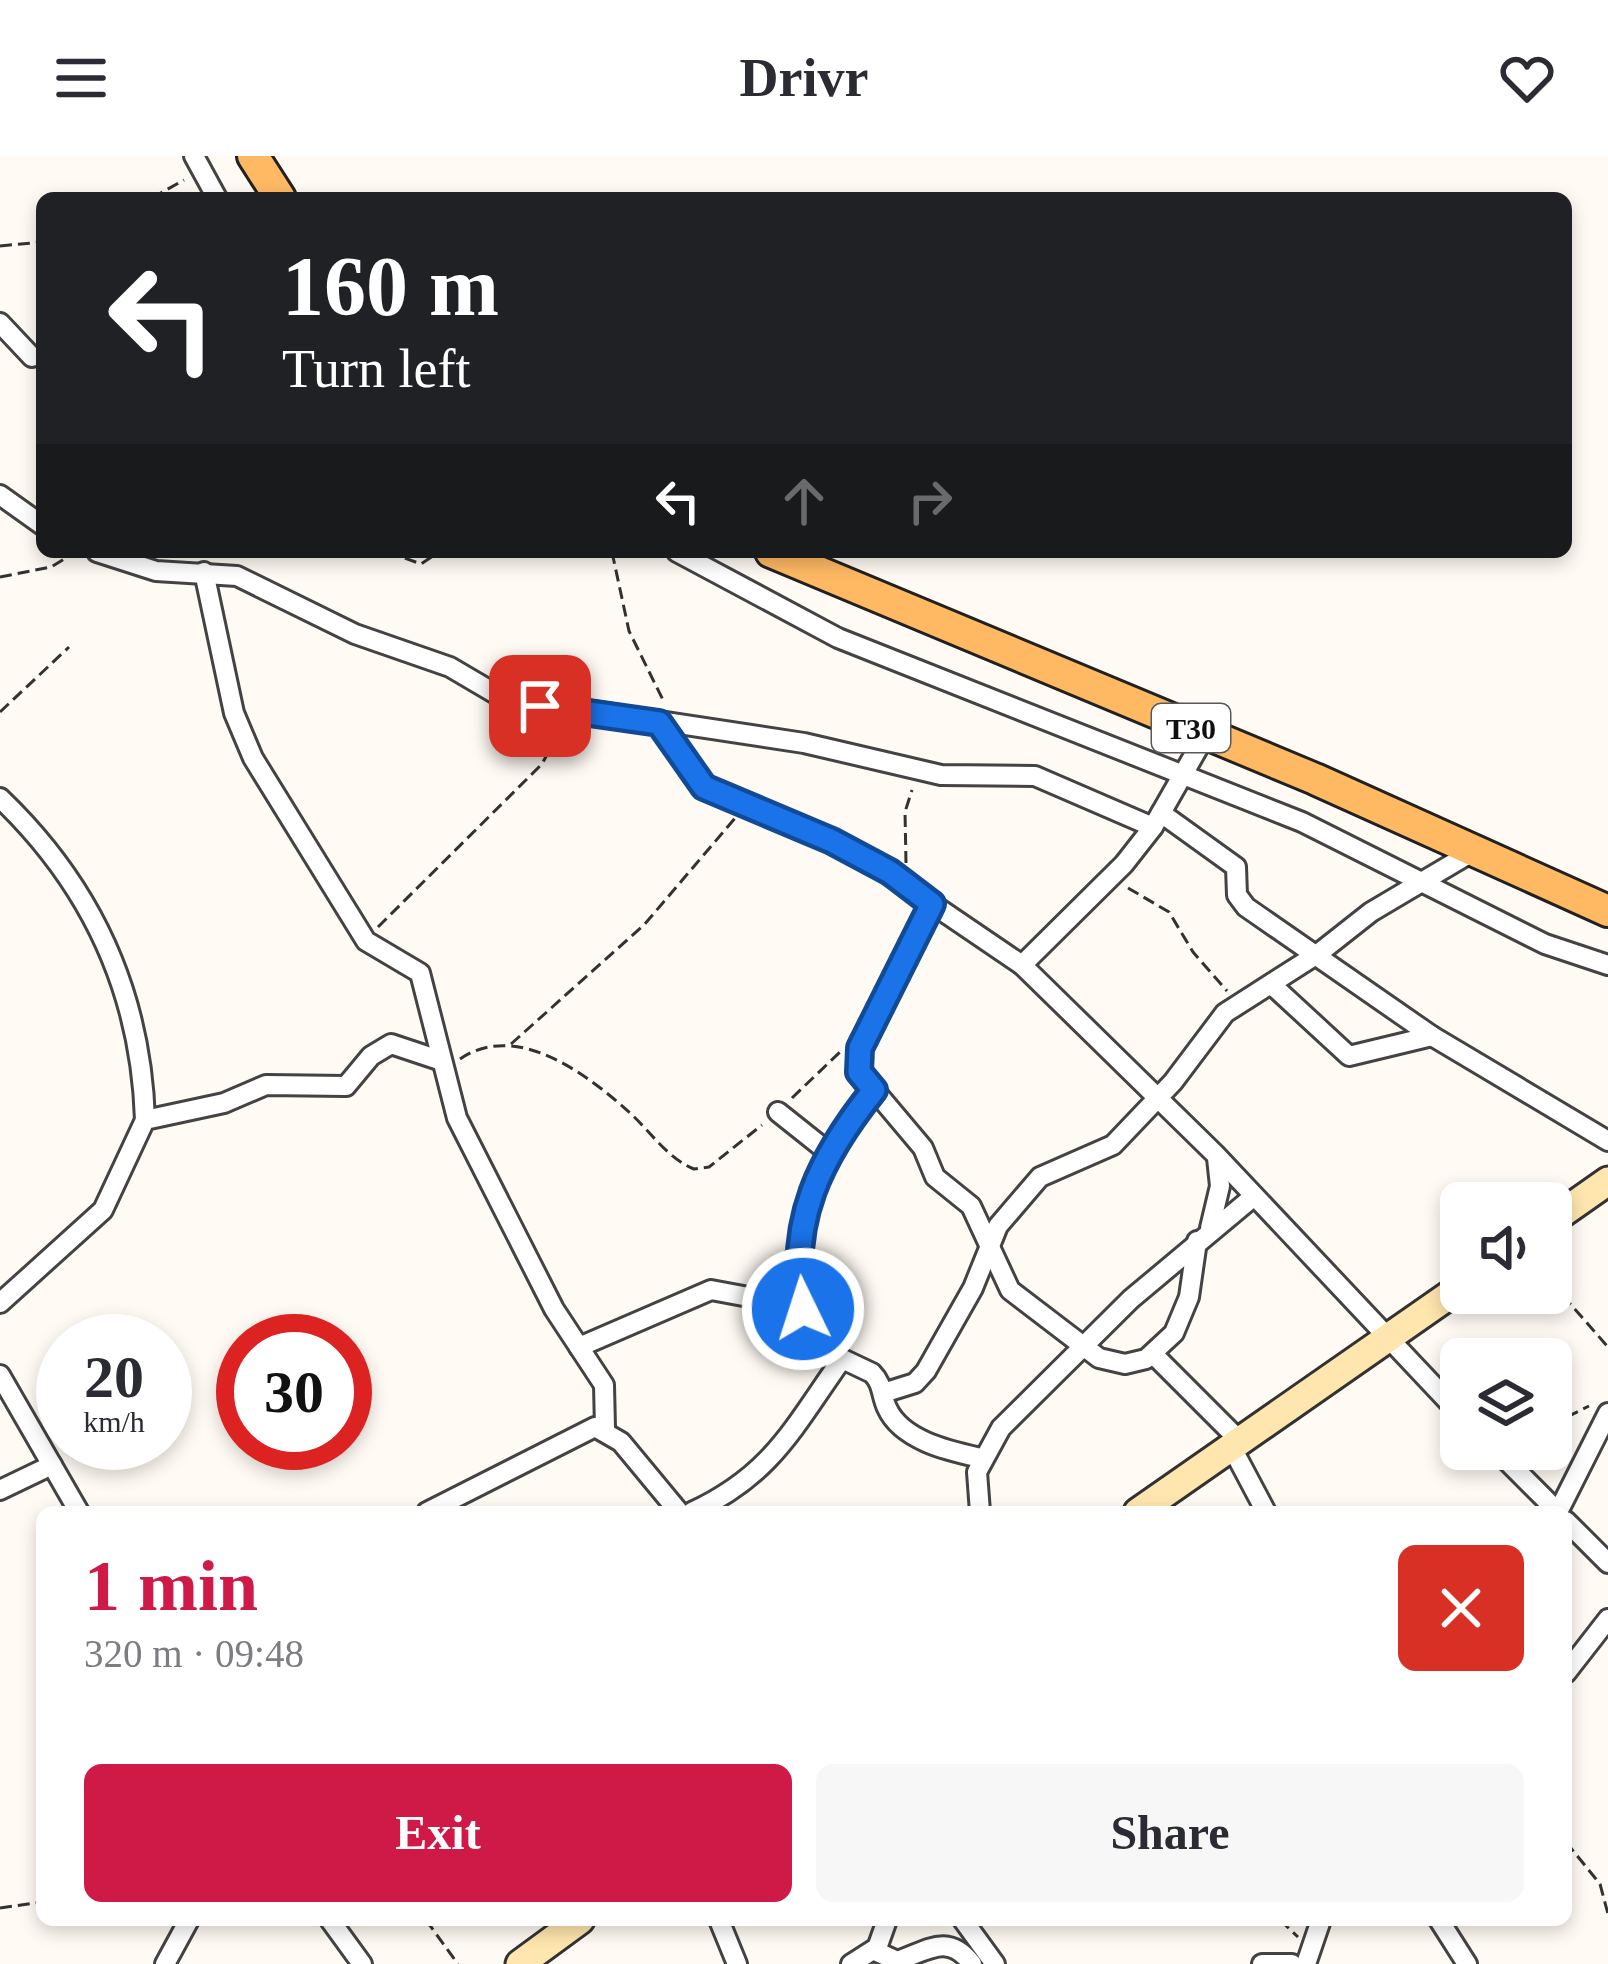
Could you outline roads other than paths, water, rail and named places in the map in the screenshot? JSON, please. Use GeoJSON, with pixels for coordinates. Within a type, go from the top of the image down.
{"type":"FeatureCollection","features":[{"type":"Feature","properties":{"kind":"main road"},"geometry":{"type":"LineString","coordinates":[[253,156],[276,192]]}},
{"type":"Feature","properties":{"kind":"main road","name":"T30"},"geometry":{"type":"LineString","coordinates":[[786,558],[1206,734],[1608,911]]}},
{"type":"Feature","properties":{"kind":"street"},"geometry":{"type":"LineString","coordinates":[[197,162],[214,192]]}},
{"type":"Feature","properties":{"kind":"street"},"geometry":{"type":"LineString","coordinates":[[0,322],[32,357]]}},
{"type":"Feature","properties":{"kind":"street"},"geometry":{"type":"LineString","coordinates":[[0,495],[36,521]]}},
{"type":"Feature","properties":{"kind":"street"},"geometry":{"type":"LineString","coordinates":[[116,558],[156,571],[237,576],[356,634],[450,667],[501,697],[804,742],[920,772],[1035,776],[1156,820],[1236,867],[1237,895],[1246,908],[1319,953],[1432,1036],[1608,1141]]}},
{"type":"Feature","properties":{"kind":"street"},"geometry":{"type":"LineString","coordinates":[[688,558],[838,638],[1302,822],[1545,944],[1608,964]]}},
{"type":"Feature","properties":{"kind":"street"},"geometry":{"type":"LineString","coordinates":[[204,572],[244,740],[366,941],[419,973],[457,1118],[607,1394],[604,1428],[675,1506]]}},
{"type":"Feature","properties":{"kind":"street"},"geometry":{"type":"LineString","coordinates":[[664,724],[704,787],[800,825],[908,884],[1022,965],[1215,1154],[1440,1392]]}},
{"type":"Feature","properties":{"kind":"street"},"geometry":{"type":"LineString","coordinates":[[1022,965],[1110,879],[1156,820],[1206,734]]}},
{"type":"Feature","properties":{"kind":"street"},"geometry":{"type":"LineString","coordinates":[[0,798],[100,923],[136,1037],[145,1120],[103,1210],[0,1303]]}},
{"type":"Feature","properties":{"kind":"street"},"geometry":{"type":"LineString","coordinates":[[883,1393],[915,1383],[926,1371],[980,1274],[988,1243],[1040,1177],[1056,1166],[1100,1154],[1156,1100],[1215,1022],[1238,1004],[1420,881],[1474,851]]}},
{"type":"Feature","properties":{"kind":"street"},"geometry":{"type":"LineString","coordinates":[[932,904],[860,1048],[859,1072],[923,1148],[935,1177],[971,1206],[1010,1290],[1081,1349],[1125,1364],[1154,1355],[1186,1311],[1203,1234],[1220,1186],[1215,1154]]}},
{"type":"Feature","properties":{"kind":"street"},"geometry":{"type":"LineString","coordinates":[[1271,984],[1349,1056],[1432,1036]]}},
{"type":"Feature","properties":{"kind":"street"},"geometry":{"type":"LineString","coordinates":[[145,1120],[224,1103],[266,1085],[346,1086],[371,1056],[391,1044],[441,1065]]}},
{"type":"Feature","properties":{"kind":"street"},"geometry":{"type":"LineString","coordinates":[[807,1336],[797,1255],[827,1151],[874,1090]]}},
{"type":"Feature","properties":{"kind":"street"},"geometry":{"type":"LineString","coordinates":[[778,1112],[827,1151]]}},
{"type":"Feature","properties":{"kind":"street"},"geometry":{"type":"LineString","coordinates":[[1572,1206],[1608,1181]]}},
{"type":"Feature","properties":{"kind":"street"},"geometry":{"type":"LineString","coordinates":[[978,1506],[974,1489],[981,1458],[1000,1429],[1203,1234],[1253,1197]]}},
{"type":"Feature","properties":{"kind":"street"},"geometry":{"type":"LineString","coordinates":[[754,1298],[797,1255]]}},
{"type":"Feature","properties":{"kind":"street"},"geometry":{"type":"LineString","coordinates":[[579,1347],[711,1290],[754,1298],[842,1359],[872,1372],[888,1411],[906,1429],[946,1450],[981,1458]]}},
{"type":"Feature","properties":{"kind":"street"},"geometry":{"type":"LineString","coordinates":[[1146,1506],[1440,1303]]}},
{"type":"Feature","properties":{"kind":"street"},"geometry":{"type":"LineString","coordinates":[[1154,1355],[1234,1442],[1264,1506]]}},
{"type":"Feature","properties":{"kind":"street"},"geometry":{"type":"LineString","coordinates":[[704,1506],[742,1488],[763,1470],[842,1359]]}},
{"type":"Feature","properties":{"kind":"street"},"geometry":{"type":"LineString","coordinates":[[0,1375],[36,1437]]}},
{"type":"Feature","properties":{"kind":"street"},"geometry":{"type":"LineString","coordinates":[[1569,1506],[1601,1408]]}},
{"type":"Feature","properties":{"kind":"street"},"geometry":{"type":"LineString","coordinates":[[439,1506],[587,1430],[604,1428]]}},
{"type":"Feature","properties":{"kind":"street"},"geometry":{"type":"LineString","coordinates":[[0,1490],[42,1470]]}},
{"type":"Feature","properties":{"kind":"street"},"geometry":{"type":"LineString","coordinates":[[55,1470],[76,1506]]}},
{"type":"Feature","properties":{"kind":"street"},"geometry":{"type":"LineString","coordinates":[[1515,1470],[1550,1506]]}},
{"type":"Feature","properties":{"kind":"street"},"geometry":{"type":"LineString","coordinates":[[1572,1528],[1608,1563]]}},
{"type":"Feature","properties":{"kind":"street"},"geometry":{"type":"LineString","coordinates":[[1572,1665],[1608,1619]]}},
{"type":"Feature","properties":{"kind":"street"},"geometry":{"type":"LineString","coordinates":[[165,1964],[185,1926]]}},
{"type":"Feature","properties":{"kind":"street"},"geometry":{"type":"LineString","coordinates":[[334,1926],[362,1964]]}},
{"type":"Feature","properties":{"kind":"street"},"geometry":{"type":"LineString","coordinates":[[538,1959],[574,1926]]}},
{"type":"Feature","properties":{"kind":"street"},"geometry":{"type":"LineString","coordinates":[[721,1926],[737,1964]]}},
{"type":"Feature","properties":{"kind":"street"},"geometry":{"type":"LineString","coordinates":[[851,1964],[876,1951],[885,1926]]}},
{"type":"Feature","properties":{"kind":"street"},"geometry":{"type":"LineString","coordinates":[[967,1926],[995,1964]]}},
{"type":"Feature","properties":{"kind":"street"},"geometry":{"type":"LineString","coordinates":[[1443,1926],[1467,1964]]}},
{"type":"Feature","properties":{"kind":"street"},"geometry":{"type":"LineString","coordinates":[[876,1951],[897,1961],[946,1944],[959,1949],[972,1964]]}},
{"type":"Feature","properties":{"kind":"street"},"geometry":{"type":"LineString","coordinates":[[1262,1964],[1292,1964]]}}]}
